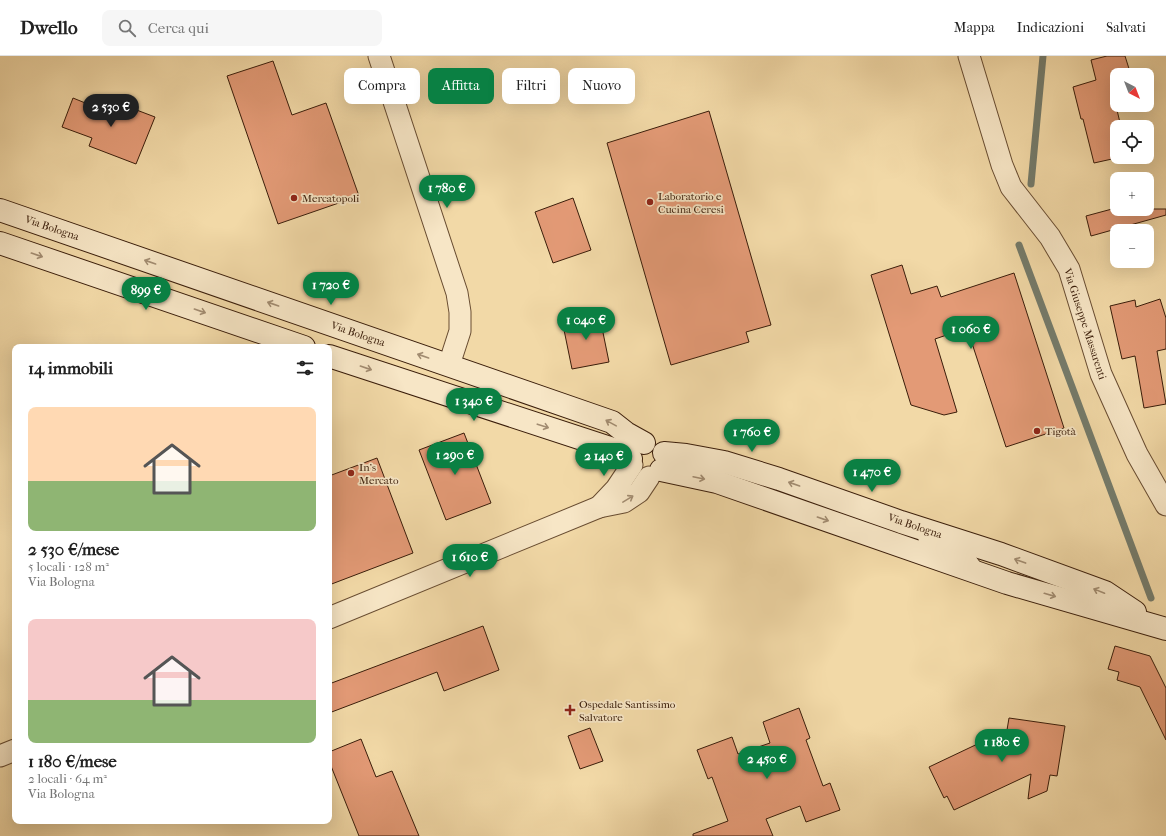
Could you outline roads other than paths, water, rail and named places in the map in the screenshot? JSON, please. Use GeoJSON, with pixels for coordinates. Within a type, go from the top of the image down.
{"type":"FeatureCollection","features":[{"type":"Feature","properties":{"kind":"main road","name":"Via Bologna"},"geometry":{"type":"LineString","coordinates":[[0,210],[612,422],[626,433],[647,461]]}},
{"type":"Feature","properties":{"kind":"main road"},"geometry":{"type":"LineString","coordinates":[[0,243],[295,344]]}},
{"type":"Feature","properties":{"kind":"main road","name":"Via Bologna"},"geometry":{"type":"LineString","coordinates":[[332,357],[647,461],[717,482],[1007,583],[1161,627]]}},
{"type":"Feature","properties":{"kind":"main road","name":"Via Bologna"},"geometry":{"type":"LineString","coordinates":[[647,461],[686,455],[724,462],[786,481],[901,522],[1001,554],[1105,592],[1161,627]]}},
{"type":"Feature","properties":{"kind":"street"},"geometry":{"type":"LineString","coordinates":[[379,56],[457,293],[460,312],[460,332],[449,365]]}},
{"type":"Feature","properties":{"kind":"street","name":"Via Giuseppe Massarenti"},"geometry":{"type":"LineString","coordinates":[[969,56],[1002,165],[1011,187],[1050,237],[1069,269],[1100,374],[1137,454],[1166,505]]}},
{"type":"Feature","properties":{"kind":"street"},"geometry":{"type":"LineString","coordinates":[[332,617],[599,507],[624,502],[639,492],[647,461]]}},
{"type":"Feature","properties":{"kind":"street"},"geometry":{"type":"LineString","coordinates":[[901,522],[909,533],[960,553],[973,571]]}},
{"type":"Feature","properties":{"kind":"street"},"geometry":{"type":"LineString","coordinates":[[1057,575],[1083,604]]}},
{"type":"Feature","properties":{"kind":"street"},"geometry":{"type":"LineString","coordinates":[[0,756],[12,751]]}},
{"type":"Feature","properties":{"kind":"waterway"},"geometry":{"type":"LineString","coordinates":[[1031,184],[1043,56]]}},
{"type":"Feature","properties":{"kind":"waterway"},"geometry":{"type":"LineString","coordinates":[[1019,245],[1151,598]]}},
{"type":"Feature","properties":{"kind":"place","name":"Mercatopoli"},"geometry":{"type":"Point","coordinates":[294,198]}},
{"type":"Feature","properties":{"kind":"place","name":"Laboratorio e Cucina Ceresi"},"geometry":{"type":"Point","coordinates":[650,202]}},
{"type":"Feature","properties":{"kind":"place","name":"Tigotà"},"geometry":{"type":"Point","coordinates":[1037,431]}},
{"type":"Feature","properties":{"kind":"place","name":"In's Mercato"},"geometry":{"type":"Point","coordinates":[351,473]}},
{"type":"Feature","properties":{"kind":"place","name":"Ospedale Santissimo Salvatore"},"geometry":{"type":"Point","coordinates":[570,710]}}]}
